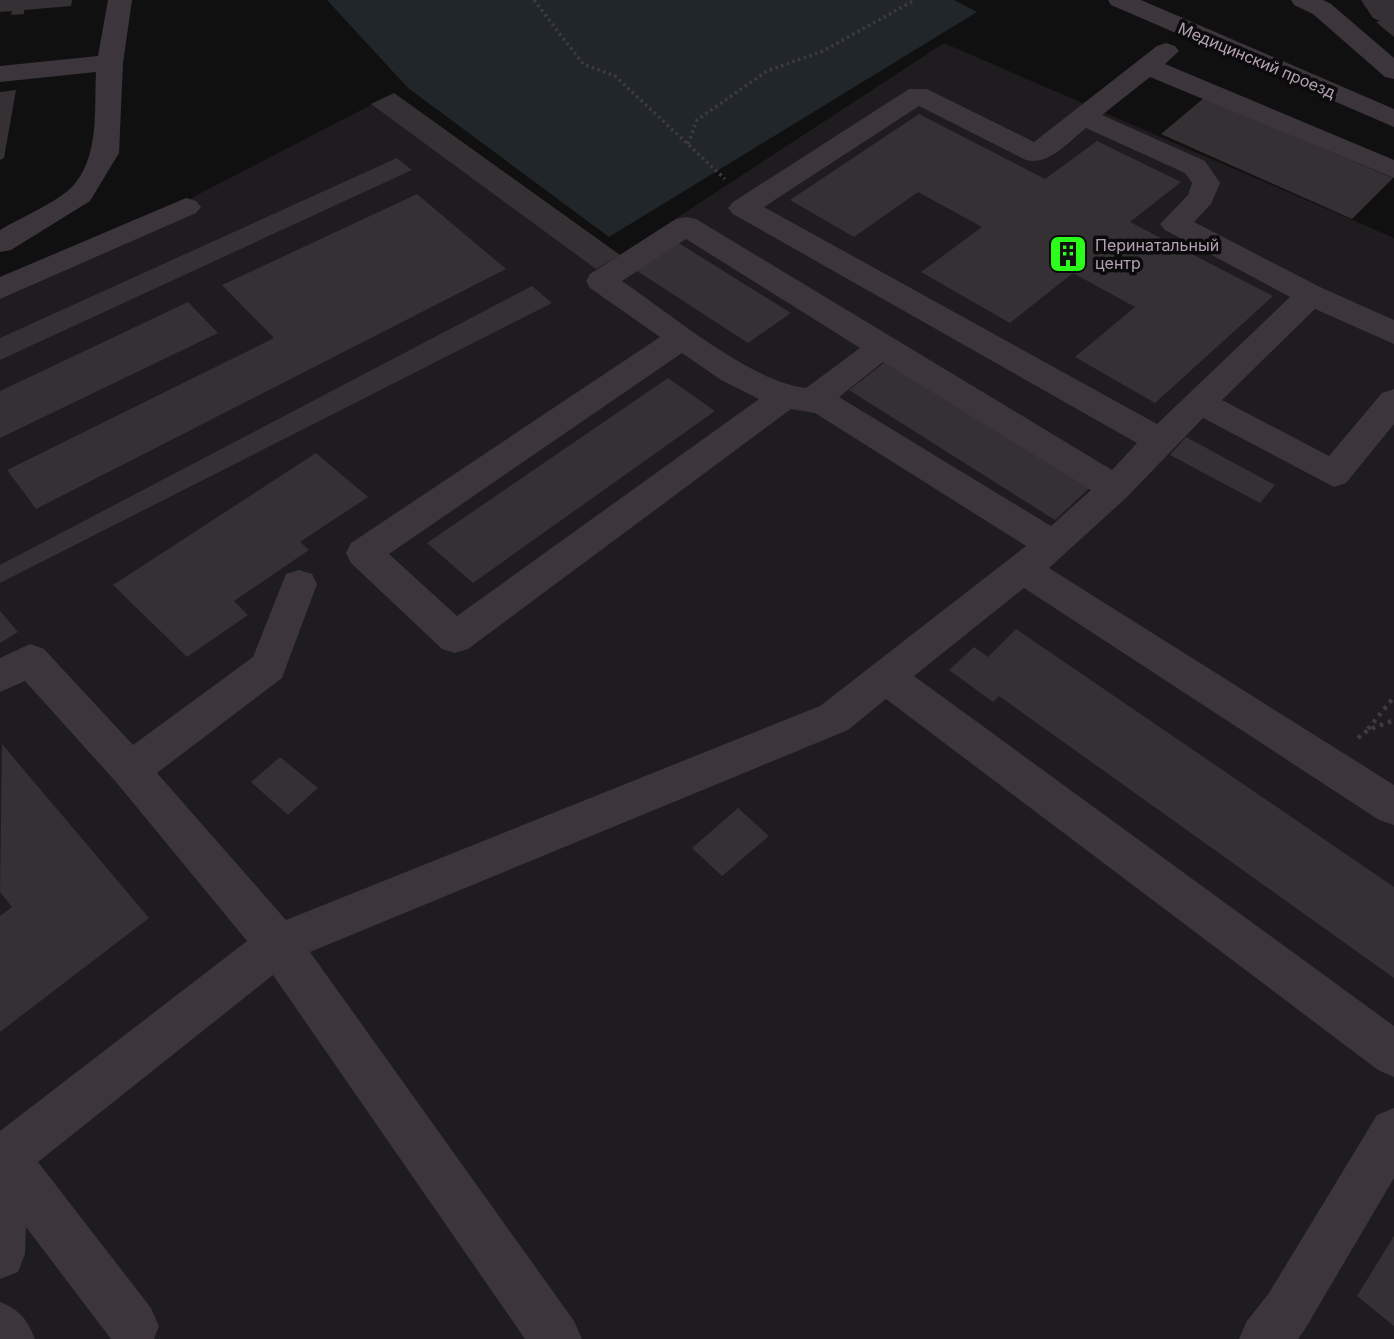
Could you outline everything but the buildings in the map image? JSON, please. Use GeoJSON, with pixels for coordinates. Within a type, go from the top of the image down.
{"type":"FeatureCollection","features":[{"type":"Feature","properties":{"kind":"street"},"geometry":{"type":"LineString","coordinates":[[0,243],[80,195],[105,153],[110,63],[120,0]]}},
{"type":"Feature","properties":{"kind":"street","name":"Медицинский проезд"},"geometry":{"type":"LineString","coordinates":[[1120,0],[1394,119]]}},
{"type":"Feature","properties":{"kind":"street"},"geometry":{"type":"LineString","coordinates":[[1303,0],[1322,9],[1394,71]]}},
{"type":"Feature","properties":{"kind":"street"},"geometry":{"type":"LineString","coordinates":[[1162,442],[743,208],[918,95],[1036,154],[1189,31]]}},
{"type":"Feature","properties":{"kind":"street"},"geometry":{"type":"LineString","coordinates":[[0,74],[110,63]]}},
{"type":"Feature","properties":{"kind":"street"},"geometry":{"type":"LineString","coordinates":[[1147,66],[1394,170]]}},
{"type":"Feature","properties":{"kind":"street"},"geometry":{"type":"LineString","coordinates":[[1083,117],[1195,167],[1206,183],[1201,198],[1175,223],[1311,295],[1394,333]]}},
{"type":"Feature","properties":{"kind":"street"},"geometry":{"type":"LineString","coordinates":[[0,289],[186,206]]}},
{"type":"Feature","properties":{"kind":"street"},"geometry":{"type":"LineString","coordinates":[[1053,545],[823,402],[797,399],[744,380],[601,281],[686,226],[1115,488]]}},
{"type":"Feature","properties":{"kind":"street"},"geometry":{"type":"LineString","coordinates":[[0,1254],[3,1161],[39,1129],[278,944],[834,718],[1053,545],[1115,488],[1311,295]]}},
{"type":"Feature","properties":{"kind":"street"},"geometry":{"type":"LineString","coordinates":[[682,337],[364,553],[455,638],[797,399],[882,347]]}},
{"type":"Feature","properties":{"kind":"street"},"geometry":{"type":"LineString","coordinates":[[1201,403],[1334,474],[1394,401]]}},
{"type":"Feature","properties":{"kind":"street"},"geometry":{"type":"LineString","coordinates":[[1023,569],[1394,807]]}},
{"type":"Feature","properties":{"kind":"street"},"geometry":{"type":"LineString","coordinates":[[130,770],[268,667],[299,583]]}},
{"type":"Feature","properties":{"kind":"street"},"geometry":{"type":"LineString","coordinates":[[0,676],[30,660],[130,770],[278,944],[556,1339]]}},
{"type":"Feature","properties":{"kind":"street"},"geometry":{"type":"LineString","coordinates":[[886,677],[1394,1054]]}},
{"type":"Feature","properties":{"kind":"street"},"geometry":{"type":"LineString","coordinates":[[1265,1339],[1287,1311],[1394,1132]]}},
{"type":"Feature","properties":{"kind":"street"},"geometry":{"type":"LineString","coordinates":[[3,1161],[133,1326]]}},
{"type":"Feature","properties":{"kind":"street"},"geometry":{"type":"LineString","coordinates":[[0,1328],[9,1339]]}},
{"type":"Feature","properties":{"kind":"path"},"geometry":{"type":"LineString","coordinates":[[534,0],[583,64],[615,76],[725,179]]}},
{"type":"Feature","properties":{"kind":"path"},"geometry":{"type":"LineString","coordinates":[[688,144],[697,120],[768,71],[823,51],[915,0]]}},
{"type":"Feature","properties":{"kind":"path"},"geometry":{"type":"LineString","coordinates":[[1368,730],[1394,697]]}},
{"type":"Feature","properties":{"kind":"shaded area"},"geometry":{"type":"Polygon","coordinates":[[[327,0],[954,0],[977,12],[609,237],[408,88],[327,0]]]}},
{"type":"Feature","properties":{"kind":"shaded area"},"geometry":{"type":"Polygon","coordinates":[[[944,43],[1394,238],[1394,1339],[0,1339],[0,297],[394,93],[620,255],[944,43]]]}},
{"type":"Feature","properties":{"kind":"place","name":"Перинатальный центр"},"geometry":{"type":"Point","coordinates":[1068,254]}}]}
